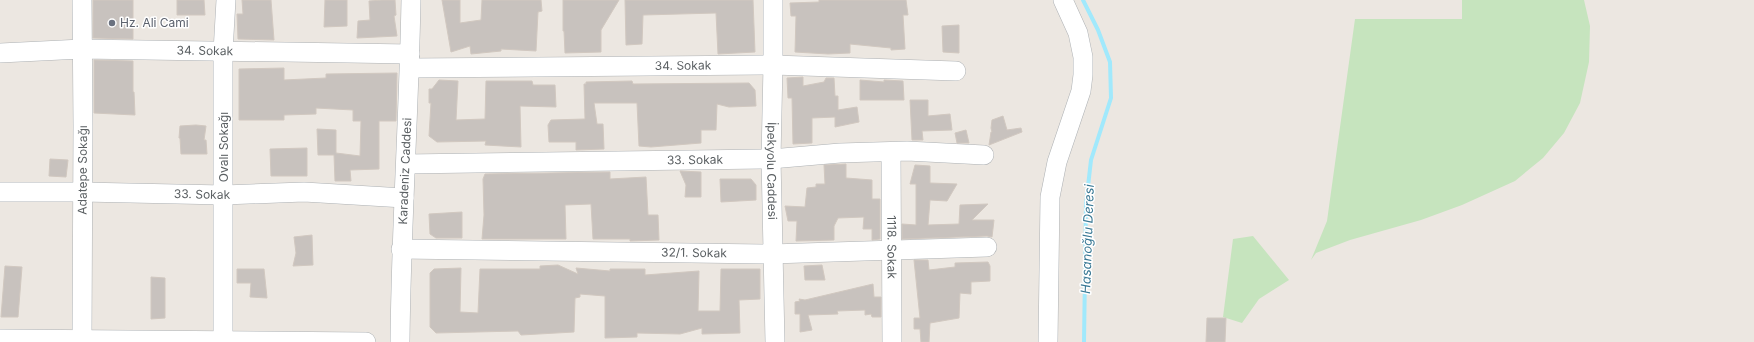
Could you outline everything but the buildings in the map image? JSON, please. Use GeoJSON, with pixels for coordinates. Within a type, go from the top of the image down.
{"type":"FeatureCollection","features":[{"type":"Feature","properties":{"kind":"street","name":"Adatepe Sokağı"},"geometry":{"type":"LineString","coordinates":[[82,0],[82,340]]}},
{"type":"Feature","properties":{"kind":"street","name":"Ovalı Sokağı"},"geometry":{"type":"LineString","coordinates":[[223,341],[223,52],[226,0]]}},
{"type":"Feature","properties":{"kind":"street","name":"Karadeniz Caddesi"},"geometry":{"type":"LineString","coordinates":[[400,342],[401,249],[406,164],[411,0]]}},
{"type":"Feature","properties":{"kind":"street","name":"İpekyolu Caddesi"},"geometry":{"type":"LineString","coordinates":[[773,0],[771,159],[775,342]]}},
{"type":"Feature","properties":{"kind":"street"},"geometry":{"type":"LineString","coordinates":[[1048,342],[1050,197],[1057,162],[1081,91],[1083,75],[1083,56],[1078,33],[1063,0]]}},
{"type":"Feature","properties":{"kind":"street","name":"34. Sokak"},"geometry":{"type":"LineString","coordinates":[[0,53],[82,49],[223,52],[410,61],[773,66],[956,71]]}},
{"type":"Feature","properties":{"kind":"street","name":"33. Sokak"},"geometry":{"type":"LineString","coordinates":[[406,164],[771,159],[840,153],[891,152],[984,155]]}},
{"type":"Feature","properties":{"kind":"street","name":"1118. Sokak"},"geometry":{"type":"LineString","coordinates":[[891,152],[890,250],[892,342]]}},
{"type":"Feature","properties":{"kind":"street","name":"33. Sokak"},"geometry":{"type":"LineString","coordinates":[[0,192],[82,192],[224,196],[304,192],[404,198]]}},
{"type":"Feature","properties":{"kind":"street","name":"32/1. Sokak"},"geometry":{"type":"LineString","coordinates":[[401,249],[772,254],[987,247]]}},
{"type":"Feature","properties":{"kind":"street"},"geometry":{"type":"LineString","coordinates":[[0,339],[366,342]]}},
{"type":"Feature","properties":{"kind":"green space"},"geometry":{"type":"Polygon","coordinates":[[[1462,0],[1584,0],[1590,26],[1589,62],[1580,103],[1564,133],[1543,158],[1515,181],[1462,205],[1421,220],[1350,240],[1316,253],[1311,260],[1327,221],[1355,19],[1462,19],[1462,0]]]}},
{"type":"Feature","properties":{"kind":"green space"},"geometry":{"type":"Polygon","coordinates":[[[1253,236],[1289,280],[1259,299],[1242,323],[1223,317],[1233,239],[1253,236]]]}},
{"type":"Feature","properties":{"kind":"waterway","name":"Hasanoğlu Deresi"},"geometry":{"type":"LineString","coordinates":[[1083,0],[1098,30],[1110,62],[1111,98],[1091,160],[1086,204],[1084,342]]}},
{"type":"Feature","properties":{"kind":"place","name":"Hz. Ali Cami"},"geometry":{"type":"Point","coordinates":[112,23]}}]}
